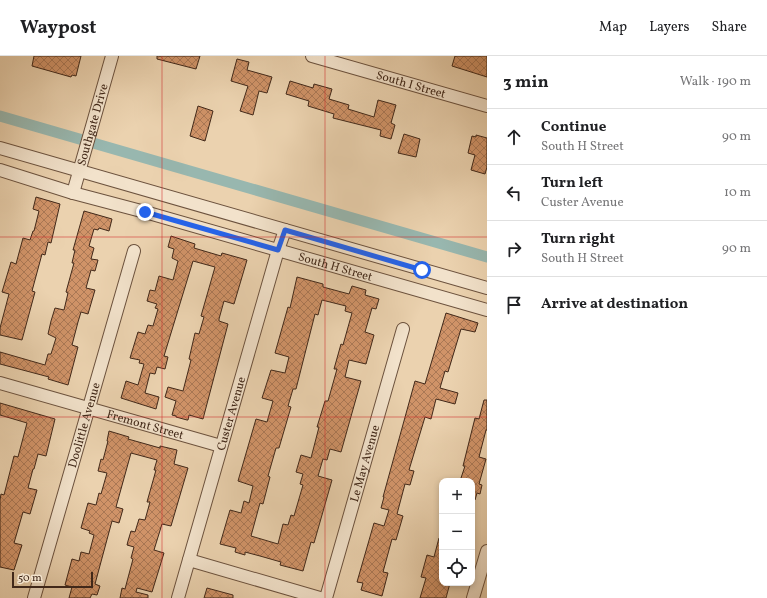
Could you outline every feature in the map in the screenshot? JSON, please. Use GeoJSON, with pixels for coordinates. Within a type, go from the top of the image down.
{"type":"FeatureCollection","features":[{"type":"Feature","properties":{"kind":"street","name":"Southgate Drive"},"geometry":{"type":"LineString","coordinates":[[73,192],[112,56]]}},
{"type":"Feature","properties":{"kind":"street","name":"South I Street"},"geometry":{"type":"LineString","coordinates":[[312,56],[487,106]]}},
{"type":"Feature","properties":{"kind":"street","name":"South H Street"},"geometry":{"type":"LineString","coordinates":[[0,148],[79,172],[487,288]]}},
{"type":"Feature","properties":{"kind":"street","name":"South H Street"},"geometry":{"type":"LineString","coordinates":[[0,170],[487,310]]}},
{"type":"Feature","properties":{"kind":"street","name":"Custer Avenue"},"geometry":{"type":"LineString","coordinates":[[178,598],[285,230]]}},
{"type":"Feature","properties":{"kind":"street","name":"Doolittle Avenue"},"geometry":{"type":"LineString","coordinates":[[34,598],[134,251]]}},
{"type":"Feature","properties":{"kind":"street","name":"Le May Avenue"},"geometry":{"type":"LineString","coordinates":[[326,598],[403,329]]}},
{"type":"Feature","properties":{"kind":"street","name":"Fremont Street"},"geometry":{"type":"LineString","coordinates":[[0,383],[221,446]]}},
{"type":"Feature","properties":{"kind":"street"},"geometry":{"type":"LineString","coordinates":[[473,598],[487,551]]}},
{"type":"Feature","properties":{"kind":"street"},"geometry":{"type":"LineString","coordinates":[[189,560],[320,598]]}},
{"type":"Feature","properties":{"kind":"building"},"geometry":{"type":"Polygon","coordinates":[[[34,56],[81,56],[76,76],[72,75],[71,77],[32,66],[34,56]]]}},
{"type":"Feature","properties":{"kind":"building"},"geometry":{"type":"Polygon","coordinates":[[[157,56],[200,56],[196,69],[157,59],[157,56]]]}},
{"type":"Feature","properties":{"kind":"building"},"geometry":{"type":"Polygon","coordinates":[[[455,56],[487,56],[487,77],[452,66],[455,56]]]}},
{"type":"Feature","properties":{"kind":"building"},"geometry":{"type":"Polygon","coordinates":[[[237,59],[249,62],[247,70],[272,77],[267,93],[259,91],[253,115],[240,111],[248,86],[231,81],[237,59]]]}},
{"type":"Feature","properties":{"kind":"building"},"geometry":{"type":"Polygon","coordinates":[[[290,81],[313,88],[314,84],[332,89],[329,99],[349,105],[348,109],[374,117],[378,100],[396,105],[391,123],[395,125],[391,139],[380,136],[381,130],[333,118],[334,114],[308,106],[309,101],[286,94],[290,81]]]}},
{"type":"Feature","properties":{"kind":"building"},"geometry":{"type":"Polygon","coordinates":[[[198,106],[213,111],[205,141],[190,136],[198,106]]]}},
{"type":"Feature","properties":{"kind":"building"},"geometry":{"type":"Polygon","coordinates":[[[404,134],[420,139],[416,157],[398,153],[404,134]]]}},
{"type":"Feature","properties":{"kind":"building"},"geometry":{"type":"Polygon","coordinates":[[[476,135],[487,138],[487,167],[485,174],[471,170],[475,155],[468,153],[472,136],[476,137],[476,135]]]}},
{"type":"Feature","properties":{"kind":"building"},"geometry":{"type":"Polygon","coordinates":[[[36,197],[60,204],[51,243],[48,242],[45,255],[42,254],[32,291],[35,292],[22,340],[0,335],[0,328],[9,294],[2,292],[11,262],[16,264],[23,238],[30,240],[34,231],[39,211],[33,209],[36,197]]]}},
{"type":"Feature","properties":{"kind":"building"},"geometry":{"type":"Polygon","coordinates":[[[84,211],[112,219],[109,231],[99,228],[98,230],[94,229],[89,246],[94,248],[91,259],[98,260],[95,271],[91,270],[86,288],[95,290],[88,314],[81,312],[78,322],[72,345],[78,347],[68,385],[48,379],[49,377],[0,364],[0,352],[45,365],[48,354],[51,354],[56,338],[48,334],[51,321],[55,308],[64,310],[68,293],[66,292],[74,263],[72,263],[75,250],[73,250],[84,211]]]}},
{"type":"Feature","properties":{"kind":"building"},"geometry":{"type":"Polygon","coordinates":[[[171,236],[195,244],[194,248],[221,256],[222,253],[247,260],[234,304],[224,301],[219,319],[219,321],[228,324],[203,419],[189,415],[187,420],[172,415],[176,401],[165,397],[168,387],[183,391],[191,360],[189,359],[195,333],[199,334],[204,317],[201,316],[215,267],[193,261],[164,356],[168,357],[165,369],[157,367],[155,374],[150,373],[145,393],[159,397],[156,409],[121,398],[126,381],[138,385],[144,364],[139,363],[140,360],[130,358],[138,332],[145,334],[148,325],[153,326],[158,309],[155,308],[157,304],[147,301],[150,290],[155,291],[159,276],[173,280],[178,261],[172,258],[174,249],[168,247],[171,236]]]}},
{"type":"Feature","properties":{"kind":"building"},"geometry":{"type":"Polygon","coordinates":[[[297,277],[323,284],[323,287],[349,294],[352,286],[366,290],[365,295],[379,299],[376,309],[372,308],[365,332],[374,335],[366,364],[349,360],[345,377],[361,381],[341,452],[330,449],[327,460],[323,459],[318,476],[332,480],[314,543],[311,542],[303,571],[280,565],[281,562],[260,556],[245,552],[245,555],[235,552],[236,548],[220,544],[230,510],[241,513],[244,501],[249,503],[253,486],[238,481],[256,419],[267,422],[273,401],[262,398],[271,370],[285,373],[289,357],[275,353],[288,307],[290,308],[297,277]],[[322,300],[318,315],[315,314],[296,389],[293,389],[288,406],[291,407],[279,448],[276,448],[268,476],[270,477],[263,504],[260,503],[251,536],[278,544],[283,524],[288,525],[291,515],[294,516],[303,485],[300,484],[303,474],[296,472],[301,455],[311,458],[319,427],[317,427],[325,401],[328,401],[337,369],[334,369],[341,344],[343,345],[352,313],[345,311],[346,306],[322,300]]]}},
{"type":"Feature","properties":{"kind":"building"},"geometry":{"type":"Polygon","coordinates":[[[446,313],[478,323],[475,332],[461,329],[448,372],[445,371],[440,388],[458,393],[455,404],[436,399],[431,419],[425,417],[409,470],[414,471],[410,485],[405,484],[397,514],[403,516],[396,540],[392,539],[383,572],[388,573],[382,596],[361,590],[363,583],[357,582],[374,523],[384,526],[389,510],[381,508],[383,497],[415,381],[425,384],[446,313]]]}},
{"type":"Feature","properties":{"kind":"building"},"geometry":{"type":"Polygon","coordinates":[[[484,400],[487,400],[487,430],[479,457],[486,459],[479,484],[482,485],[480,494],[477,493],[475,500],[475,478],[461,478],[475,418],[479,419],[484,400]]]}},
{"type":"Feature","properties":{"kind":"building"},"geometry":{"type":"Polygon","coordinates":[[[0,403],[55,419],[46,456],[38,454],[33,469],[28,488],[37,490],[30,514],[23,512],[14,543],[22,545],[14,570],[0,567],[0,500],[1,494],[4,495],[14,456],[18,457],[27,423],[0,415],[0,403]]]}},
{"type":"Feature","properties":{"kind":"building"},"geometry":{"type":"Polygon","coordinates":[[[109,431],[129,437],[128,439],[160,448],[160,446],[177,450],[174,464],[188,468],[171,526],[162,524],[154,550],[164,553],[152,592],[137,588],[136,592],[148,595],[148,598],[120,598],[122,588],[125,589],[133,559],[131,558],[134,547],[127,545],[128,541],[131,531],[135,532],[139,519],[145,520],[150,502],[147,502],[156,470],[154,470],[157,460],[131,453],[116,507],[123,509],[119,523],[112,521],[95,584],[100,586],[97,595],[92,594],[90,598],[69,598],[72,587],[65,585],[72,559],[79,561],[81,552],[89,554],[94,535],[89,533],[90,531],[81,528],[88,503],[96,505],[99,493],[101,494],[107,473],[98,471],[101,459],[103,460],[109,431]]]}},
{"type":"Feature","properties":{"kind":"building"},"geometry":{"type":"Polygon","coordinates":[[[439,538],[439,586],[449,586],[446,598],[420,598],[426,578],[421,577],[427,555],[434,557],[439,538]]]}},
{"type":"Feature","properties":{"kind":"building"},"geometry":{"type":"Polygon","coordinates":[[[207,588],[233,595],[233,598],[204,598],[207,588]]]}},
{"type":"Feature","properties":{"kind":"waterway"},"geometry":{"type":"LineString","coordinates":[[0,116],[487,257]]}},
{"type":"Feature","properties":{"kind":"route"},"geometry":{"type":"LineString","coordinates":[[145,212],[278,250],[285,230],[422,270]]}}]}
